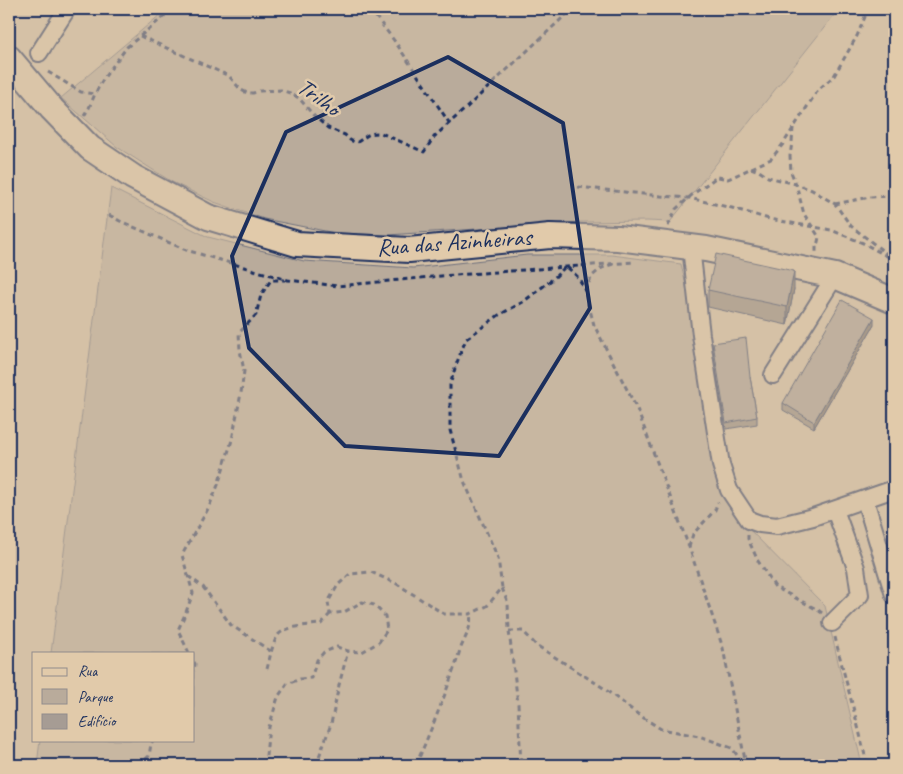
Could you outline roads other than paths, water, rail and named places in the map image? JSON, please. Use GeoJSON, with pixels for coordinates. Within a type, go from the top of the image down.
{"type":"FeatureCollection","features":[{"type":"Feature","properties":{"kind":"street"},"geometry":{"type":"LineString","coordinates":[[39,54],[68,9]]}},
{"type":"Feature","properties":{"kind":"street","name":"Rua das Azinheiras"},"geometry":{"type":"LineString","coordinates":[[9,58],[52,109],[90,148],[132,177],[208,217],[298,244],[409,250],[550,236],[618,238],[691,247],[835,276],[894,301]]}},
{"type":"Feature","properties":{"kind":"street"},"geometry":{"type":"LineString","coordinates":[[691,247],[700,335],[721,465],[729,490],[749,520],[760,524],[777,526],[814,517],[894,489]]}},
{"type":"Feature","properties":{"kind":"street"},"geometry":{"type":"LineString","coordinates":[[773,375],[835,276]]}},
{"type":"Feature","properties":{"kind":"street"},"geometry":{"type":"LineString","coordinates":[[865,500],[894,595]]}},
{"type":"Feature","properties":{"kind":"street"},"geometry":{"type":"LineString","coordinates":[[832,623],[860,596],[856,568],[834,510]]}}]}
